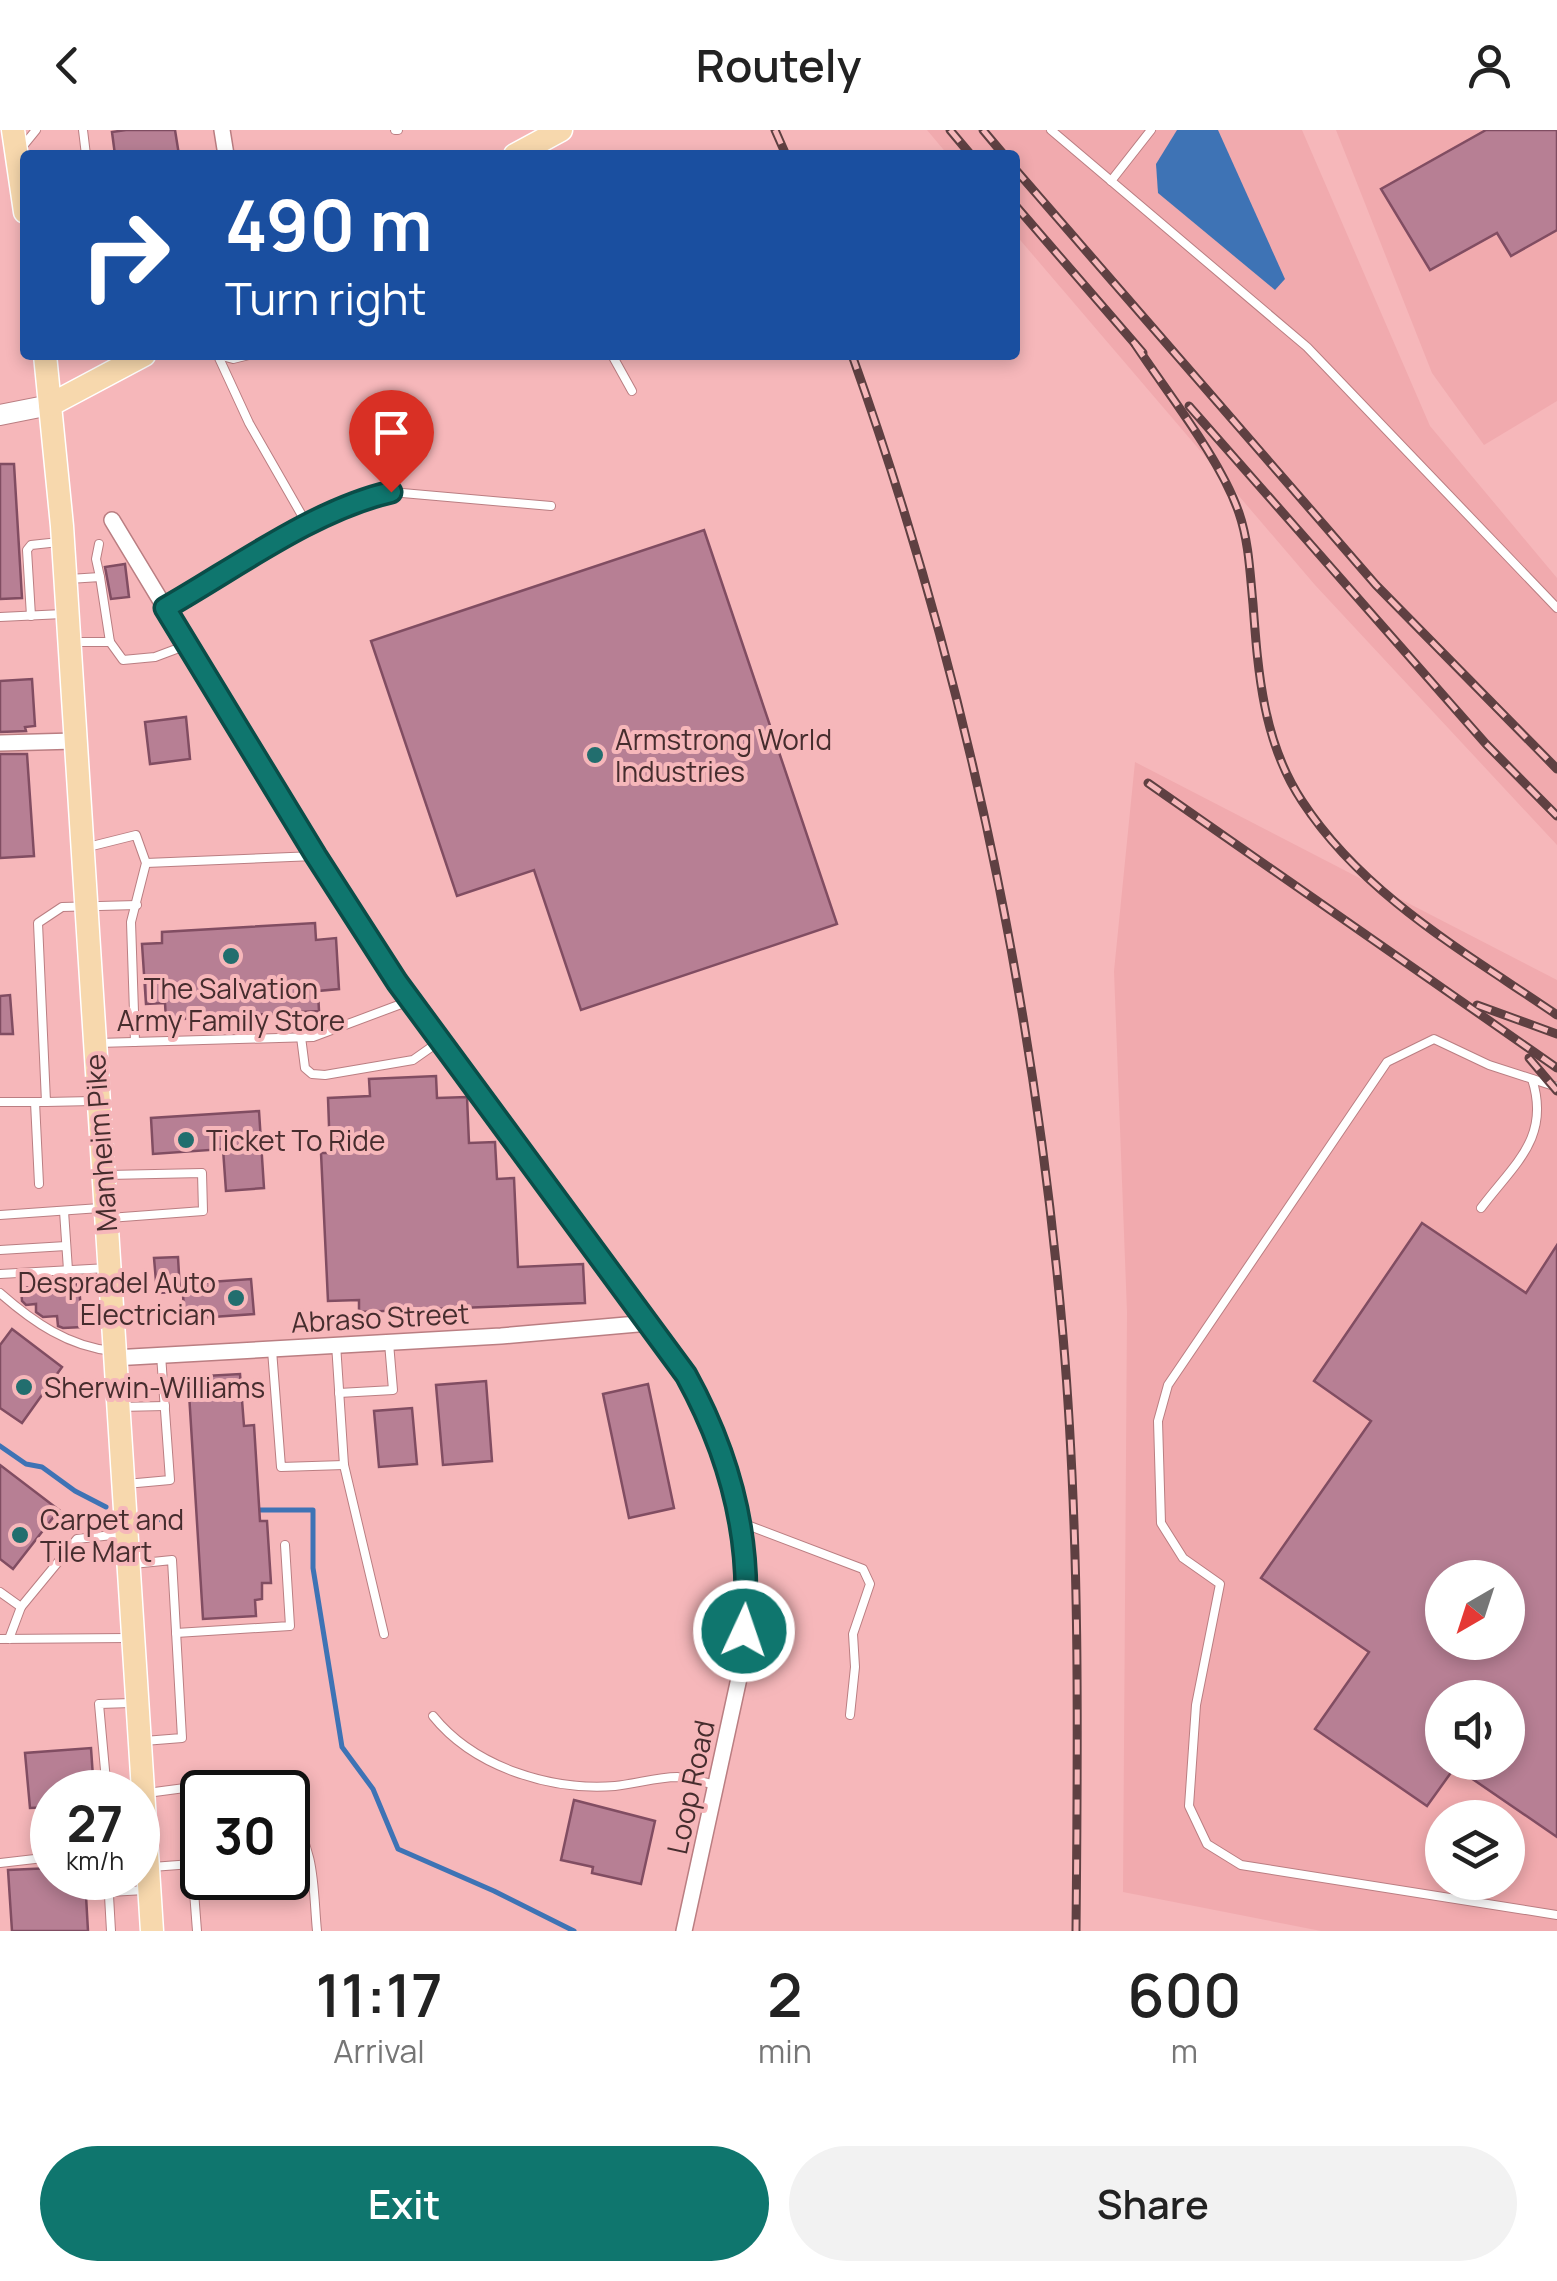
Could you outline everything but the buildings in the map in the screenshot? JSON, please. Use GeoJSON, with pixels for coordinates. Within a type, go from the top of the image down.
{"type":"FeatureCollection","features":[{"type":"Feature","properties":{"kind":"main road"},"geometry":{"type":"LineString","coordinates":[[524,150],[562,130]]}},
{"type":"Feature","properties":{"kind":"main road"},"geometry":{"type":"LineString","coordinates":[[12,158],[20,191]]}},
{"type":"Feature","properties":{"kind":"main road","name":"Manheim Pike"},"geometry":{"type":"LineString","coordinates":[[46,360],[63,542],[140,1770]]}},
{"type":"Feature","properties":{"kind":"main road"},"geometry":{"type":"LineString","coordinates":[[0,415],[50,405],[135,360]]}},
{"type":"Feature","properties":{"kind":"main road","name":"Manheim Pike"},"geometry":{"type":"LineString","coordinates":[[150,1900],[152,1931]]}},
{"type":"Feature","properties":{"kind":"street","name":"Loop Road"},"geometry":{"type":"LineString","coordinates":[[112,520],[316,856],[412,1000],[686,1375],[708,1418],[732,1482],[741,1523],[748,1592],[741,1669],[684,1931]]}},
{"type":"Feature","properties":{"kind":"street"},"geometry":{"type":"LineString","coordinates":[[0,743],[75,742]]}},
{"type":"Feature","properties":{"kind":"street","name":"Abraso Street"},"geometry":{"type":"LineString","coordinates":[[113,1354],[162,1355],[389,1342],[649,1323]]}},
{"type":"Feature","properties":{"kind":"lane"},"geometry":{"type":"LineString","coordinates":[[12,158],[36,130]]}},
{"type":"Feature","properties":{"kind":"lane"},"geometry":{"type":"LineString","coordinates":[[1051,130],[1307,347],[1557,608]]}},
{"type":"Feature","properties":{"kind":"lane"},"geometry":{"type":"LineString","coordinates":[[1111,181],[1151,130]]}},
{"type":"Feature","properties":{"kind":"lane"},"geometry":{"type":"LineString","coordinates":[[221,360],[249,423],[308,526]]}},
{"type":"Feature","properties":{"kind":"lane"},"geometry":{"type":"LineString","coordinates":[[615,360],[632,391]]}},
{"type":"Feature","properties":{"kind":"lane"},"geometry":{"type":"LineString","coordinates":[[165,608],[308,526],[368,497],[391,492],[550,506]]}},
{"type":"Feature","properties":{"kind":"lane"},"geometry":{"type":"LineString","coordinates":[[31,616],[26,550],[63,542]]}},
{"type":"Feature","properties":{"kind":"lane"},"geometry":{"type":"LineString","coordinates":[[98,544],[96,559],[110,642],[123,660],[155,658],[187,645]]}},
{"type":"Feature","properties":{"kind":"lane"},"geometry":{"type":"LineString","coordinates":[[65,579],[100,577]]}},
{"type":"Feature","properties":{"kind":"lane"},"geometry":{"type":"LineString","coordinates":[[0,617],[67,614]]}},
{"type":"Feature","properties":{"kind":"lane"},"geometry":{"type":"LineString","coordinates":[[69,642],[110,642]]}},
{"type":"Feature","properties":{"kind":"lane"},"geometry":{"type":"LineString","coordinates":[[82,848],[136,835],[146,864],[131,922],[135,1042]]}},
{"type":"Feature","properties":{"kind":"lane"},"geometry":{"type":"LineString","coordinates":[[146,864],[316,856]]}},
{"type":"Feature","properties":{"kind":"lane"},"geometry":{"type":"LineString","coordinates":[[46,1102],[38,923],[62,908],[85,904],[137,905]]}},
{"type":"Feature","properties":{"kind":"lane"},"geometry":{"type":"LineString","coordinates":[[94,1043],[314,1037],[412,1000]]}},
{"type":"Feature","properties":{"kind":"lane"},"geometry":{"type":"LineString","coordinates":[[301,1037],[306,1068],[312,1074],[413,1060],[442,1040]]}},
{"type":"Feature","properties":{"kind":"lane"},"geometry":{"type":"LineString","coordinates":[[1557,1087],[1489,1065],[1434,1039],[1387,1062],[1168,1386],[1158,1422],[1161,1524],[1183,1558],[1220,1584],[1196,1705],[1189,1806],[1208,1844],[1242,1865],[1557,1915]]}},
{"type":"Feature","properties":{"kind":"lane"},"geometry":{"type":"LineString","coordinates":[[1481,1208],[1528,1148],[1538,1127],[1539,1102],[1532,1079]]}},
{"type":"Feature","properties":{"kind":"lane"},"geometry":{"type":"LineString","coordinates":[[0,1102],[98,1101]]}},
{"type":"Feature","properties":{"kind":"lane"},"geometry":{"type":"LineString","coordinates":[[34,1102],[39,1184]]}},
{"type":"Feature","properties":{"kind":"lane"},"geometry":{"type":"LineString","coordinates":[[0,1215],[203,1210],[202,1172],[102,1175]]}},
{"type":"Feature","properties":{"kind":"lane"},"geometry":{"type":"LineString","coordinates":[[64,1211],[68,1270]]}},
{"type":"Feature","properties":{"kind":"lane"},"geometry":{"type":"LineString","coordinates":[[0,1250],[66,1246]]}},
{"type":"Feature","properties":{"kind":"lane"},"geometry":{"type":"LineString","coordinates":[[0,1274],[108,1268]]}},
{"type":"Feature","properties":{"kind":"lane"},"geometry":{"type":"LineString","coordinates":[[0,1292],[55,1334],[85,1348],[113,1354]]}},
{"type":"Feature","properties":{"kind":"lane"},"geometry":{"type":"LineString","coordinates":[[339,1393],[393,1390],[389,1342]]}},
{"type":"Feature","properties":{"kind":"lane"},"geometry":{"type":"LineString","coordinates":[[336,1344],[344,1465],[384,1634]]}},
{"type":"Feature","properties":{"kind":"lane"},"geometry":{"type":"LineString","coordinates":[[272,1348],[282,1467],[344,1465]]}},
{"type":"Feature","properties":{"kind":"lane"},"geometry":{"type":"LineString","coordinates":[[122,1485],[170,1480],[162,1355]]}},
{"type":"Feature","properties":{"kind":"lane"},"geometry":{"type":"LineString","coordinates":[[116,1407],[165,1406]]}},
{"type":"Feature","properties":{"kind":"lane"},"geometry":{"type":"LineString","coordinates":[[741,1523],[863,1569],[870,1584],[853,1634],[855,1667],[850,1715]]}},
{"type":"Feature","properties":{"kind":"lane"},"geometry":{"type":"LineString","coordinates":[[125,1534],[78,1540],[21,1607],[5,1639],[132,1638]]}},
{"type":"Feature","properties":{"kind":"lane"},"geometry":{"type":"LineString","coordinates":[[176,1633],[290,1626],[285,1546]]}},
{"type":"Feature","properties":{"kind":"lane"},"geometry":{"type":"LineString","coordinates":[[128,1565],[172,1560],[182,1738],[139,1741]]}},
{"type":"Feature","properties":{"kind":"lane"},"geometry":{"type":"LineString","coordinates":[[0,1592],[21,1607]]}},
{"type":"Feature","properties":{"kind":"lane"},"geometry":{"type":"LineString","coordinates":[[106,1770],[99,1704],[137,1702]]}},
{"type":"Feature","properties":{"kind":"lane"},"geometry":{"type":"LineString","coordinates":[[432,1716],[467,1750],[498,1766],[539,1777],[579,1785],[613,1786],[679,1777],[716,1785]]}},
{"type":"Feature","properties":{"kind":"lane"},"geometry":{"type":"LineString","coordinates":[[310,1858],[317,1931]]}},
{"type":"Feature","properties":{"kind":"lane"},"geometry":{"type":"LineString","coordinates":[[0,1863],[30,1859]]}},
{"type":"Feature","properties":{"kind":"lane"},"geometry":{"type":"LineString","coordinates":[[109,1900],[111,1931]]}},
{"type":"Feature","properties":{"kind":"lane"},"geometry":{"type":"LineString","coordinates":[[195,1900],[197,1931]]}},
{"type":"Feature","properties":{"kind":"shaded area"},"geometry":{"type":"Polygon","coordinates":[[[927,130],[1302,130],[1430,426],[1557,578],[1557,845],[1315,585],[1020,240],[1020,150],[944,150],[927,130]]]}},
{"type":"Feature","properties":{"kind":"shaded area"},"geometry":{"type":"Polygon","coordinates":[[[1336,130],[1557,130],[1557,401],[1484,445],[1432,373],[1336,130]]]}},
{"type":"Feature","properties":{"kind":"shaded area"},"geometry":{"type":"Polygon","coordinates":[[[1135,762],[1557,980],[1557,1931],[1321,1931],[1123,1892],[1127,1312],[1114,971],[1135,762]]]}},
{"type":"Feature","properties":{"kind":"water"},"geometry":{"type":"Polygon","coordinates":[[[1177,130],[1218,130],[1285,279],[1275,290],[1158,193],[1156,164],[1177,130]]]}},
{"type":"Feature","properties":{"kind":"waterway"},"geometry":{"type":"LineString","coordinates":[[0,1446],[106,1507]]}},
{"type":"Feature","properties":{"kind":"waterway"},"geometry":{"type":"LineString","coordinates":[[256,1510],[313,1510],[313,1568],[342,1747],[373,1789],[398,1849],[574,1931]]}},
{"type":"Feature","properties":{"kind":"waterway"},"geometry":{"type":"LineString","coordinates":[[141,1523],[168,1518]]}},
{"type":"Feature","properties":{"kind":"railway"},"geometry":{"type":"LineString","coordinates":[[775,130],[784,150]]}},
{"type":"Feature","properties":{"kind":"railway"},"geometry":{"type":"LineString","coordinates":[[950,130],[967,150]]}},
{"type":"Feature","properties":{"kind":"railway"},"geometry":{"type":"LineString","coordinates":[[983,130],[1000,150]]}},
{"type":"Feature","properties":{"kind":"railway"},"geometry":{"type":"LineString","coordinates":[[1020,175],[1376,585],[1557,769]]}},
{"type":"Feature","properties":{"kind":"railway"},"geometry":{"type":"LineString","coordinates":[[1020,211],[1143,353]]}},
{"type":"Feature","properties":{"kind":"railway"},"geometry":{"type":"LineString","coordinates":[[1135,344],[1206,449],[1239,513],[1249,558],[1265,706],[1279,755],[1302,801],[1327,835],[1386,894],[1452,945],[1557,1015]]}},
{"type":"Feature","properties":{"kind":"railway"},"geometry":{"type":"LineString","coordinates":[[854,360],[929,594],[961,716],[989,838],[1034,1086],[1069,1410],[1075,1559],[1076,1931]]}},
{"type":"Feature","properties":{"kind":"railway"},"geometry":{"type":"LineString","coordinates":[[1189,406],[1486,744],[1557,816]]}},
{"type":"Feature","properties":{"kind":"railway"},"geometry":{"type":"LineString","coordinates":[[1148,783],[1557,1068]]}},
{"type":"Feature","properties":{"kind":"railway"},"geometry":{"type":"LineString","coordinates":[[1477,1005],[1557,1034]]}},
{"type":"Feature","properties":{"kind":"railway"},"geometry":{"type":"LineString","coordinates":[[1529,1058],[1557,1091]]}},
{"type":"Feature","properties":{"kind":"place","name":"Armstrong World Industries"},"geometry":{"type":"Point","coordinates":[595,755]}},
{"type":"Feature","properties":{"kind":"place","name":"The Salvation Army Family Store"},"geometry":{"type":"Point","coordinates":[231,956]}},
{"type":"Feature","properties":{"kind":"place","name":"Ticket To Ride"},"geometry":{"type":"Point","coordinates":[186,1140]}},
{"type":"Feature","properties":{"kind":"place","name":"Despradel Auto Electrician"},"geometry":{"type":"Point","coordinates":[236,1298]}},
{"type":"Feature","properties":{"kind":"place","name":"Sherwin-Williams"},"geometry":{"type":"Point","coordinates":[24,1387]}},
{"type":"Feature","properties":{"kind":"place","name":"Carpet and Tile Mart"},"geometry":{"type":"Point","coordinates":[20,1535]}},
{"type":"Feature","properties":{"kind":"route"},"geometry":{"type":"LineString","coordinates":[[391,492],[368,497],[308,526],[165,608],[397,982],[686,1375],[716,1436],[740,1516],[748,1592],[744,1631]]}}]}
